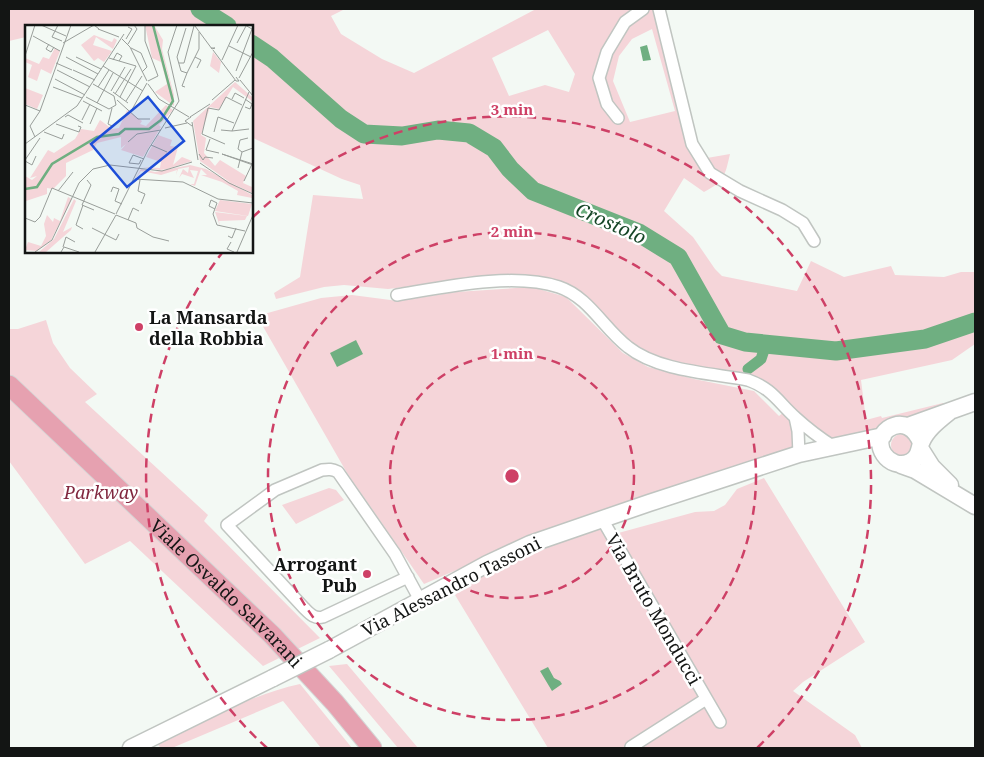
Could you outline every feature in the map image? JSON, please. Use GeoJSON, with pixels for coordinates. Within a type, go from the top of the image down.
{"type":"FeatureCollection","features":[{"type":"Feature","properties":{"kind":"main road","name":"Viale Osvaldo Salvarani"},"geometry":{"type":"LineString","coordinates":[[9,385],[272,635],[372,748]]}},
{"type":"Feature","properties":{"kind":"street"},"geometry":{"type":"LineString","coordinates":[[618,118],[607,104],[599,78],[606,52],[625,22],[644,9]]}},
{"type":"Feature","properties":{"kind":"street"},"geometry":{"type":"LineString","coordinates":[[659,9],[692,144],[710,173],[803,223],[814,241]]}},
{"type":"Feature","properties":{"kind":"street"},"geometry":{"type":"LineString","coordinates":[[397,295],[467,284],[500,282],[534,281],[560,288],[580,300],[628,347],[648,359],[669,366],[748,380],[768,389],[795,417],[816,435],[839,446]]}},
{"type":"Feature","properties":{"kind":"street","name":"Via Alessandro Tassoni"},"geometry":{"type":"LineString","coordinates":[[131,748],[150,744],[508,554],[551,536],[799,454],[882,436],[888,429],[894,426],[908,426],[975,402]]}},
{"type":"Feature","properties":{"kind":"street","name":"Via Alessandro Tassoni"},"geometry":{"type":"LineString","coordinates":[[839,446],[884,456],[893,463],[901,465],[914,460],[933,427],[950,412]]}},
{"type":"Feature","properties":{"kind":"street"},"geometry":{"type":"LineString","coordinates":[[795,417],[799,454]]}},
{"type":"Feature","properties":{"kind":"street"},"geometry":{"type":"LineString","coordinates":[[908,426],[915,432],[932,467],[970,503]]}},
{"type":"Feature","properties":{"kind":"street"},"geometry":{"type":"LineString","coordinates":[[882,436],[881,449],[884,456]]}},
{"type":"Feature","properties":{"kind":"street"},"geometry":{"type":"LineString","coordinates":[[901,465],[915,470],[938,486],[970,503]]}},
{"type":"Feature","properties":{"kind":"street"},"geometry":{"type":"LineString","coordinates":[[408,577],[323,617],[317,618],[311,616],[227,525],[275,490],[322,470],[329,468],[335,470],[395,554],[408,577],[420,600]]}},
{"type":"Feature","properties":{"kind":"street","name":"Via Bruto Monducci"},"geometry":{"type":"LineString","coordinates":[[602,519],[720,722]]}},
{"type":"Feature","properties":{"kind":"street","name":"Via Bruto Monducci"},"geometry":{"type":"LineString","coordinates":[[631,747],[706,699]]}},
{"type":"Feature","properties":{"kind":"green space"},"geometry":{"type":"Polygon","coordinates":[[[9,9],[345,9],[331,16],[341,34],[382,59],[414,73],[536,9],[664,9],[698,144],[707,158],[730,154],[725,172],[720,181],[704,192],[684,178],[664,211],[693,237],[715,269],[722,276],[797,291],[811,261],[844,277],[891,266],[895,275],[944,277],[961,272],[975,272],[975,344],[952,360],[861,380],[866,420],[943,403],[944,405],[879,430],[832,440],[818,433],[768,386],[659,358],[630,343],[566,285],[515,274],[388,289],[344,285],[324,287],[276,299],[274,293],[300,277],[313,195],[363,199],[360,185],[342,179],[252,137],[252,25],[25,25],[25,37],[9,41],[9,9]],[[652,29],[632,39],[619,56],[613,81],[630,122],[675,111],[652,29]],[[548,30],[492,58],[509,96],[545,85],[569,92],[575,74],[548,30]]]}},
{"type":"Feature","properties":{"kind":"green space"},"geometry":{"type":"Polygon","coordinates":[[[532,287],[566,297],[623,353],[648,367],[694,379],[754,391],[779,416],[784,412],[793,427],[794,450],[508,548],[424,584],[347,473],[257,316],[321,298],[352,295],[398,301],[456,292],[532,287]]]}},
{"type":"Feature","properties":{"kind":"green space","name":"Parkway"},"geometry":{"type":"Polygon","coordinates":[[[46,320],[53,343],[70,368],[97,394],[85,402],[208,515],[204,521],[320,638],[263,666],[130,541],[85,564],[9,461],[9,329],[18,329],[46,320]]]}},
{"type":"Feature","properties":{"kind":"green space"},"geometry":{"type":"Polygon","coordinates":[[[902,434],[910,437],[913,445],[910,453],[902,456],[894,453],[891,445],[894,437],[902,434]]]}},
{"type":"Feature","properties":{"kind":"green space"},"geometry":{"type":"Polygon","coordinates":[[[764,478],[865,642],[803,682],[793,691],[855,735],[862,748],[548,748],[455,595],[482,575],[515,558],[606,527],[611,535],[695,512],[714,511],[725,505],[737,489],[764,478]]]}},
{"type":"Feature","properties":{"kind":"green space"},"geometry":{"type":"Polygon","coordinates":[[[329,488],[336,490],[344,500],[296,524],[282,505],[329,488]]]}},
{"type":"Feature","properties":{"kind":"green space"},"geometry":{"type":"Polygon","coordinates":[[[347,664],[418,748],[398,748],[329,666],[347,664]]]}},
{"type":"Feature","properties":{"kind":"green space"},"geometry":{"type":"Polygon","coordinates":[[[300,684],[352,748],[321,748],[283,701],[172,748],[161,748],[157,744],[245,702],[300,684]]]}},
{"type":"Feature","properties":{"kind":"shaded area"},"geometry":{"type":"Polygon","coordinates":[[[647,45],[651,60],[643,61],[640,47],[647,45]]]}},
{"type":"Feature","properties":{"kind":"shaded area"},"geometry":{"type":"Polygon","coordinates":[[[356,340],[363,354],[337,367],[330,353],[356,340]]]}},
{"type":"Feature","properties":{"kind":"shaded area"},"geometry":{"type":"Polygon","coordinates":[[[548,667],[554,678],[562,684],[552,691],[540,671],[548,667]]]}},
{"type":"Feature","properties":{"kind":"waterway","name":"Crostolo"},"geometry":{"type":"LineString","coordinates":[[200,9],[225,25]]}},
{"type":"Feature","properties":{"kind":"waterway","name":"Crostolo"},"geometry":{"type":"LineString","coordinates":[[252,45],[272,58],[341,119],[364,134],[402,136],[438,130],[469,133],[494,148],[510,169],[533,191],[639,233],[678,257],[722,335],[745,342],[836,351],[925,339],[975,322]]}},
{"type":"Feature","properties":{"kind":"waterway"},"geometry":{"type":"LineString","coordinates":[[748,369],[761,359],[766,344]]}},
{"type":"Feature","properties":{"kind":"place","name":"La Mansarda della Robbia"},"geometry":{"type":"Point","coordinates":[139,327]}},
{"type":"Feature","properties":{"kind":"place","name":"Arrogant Pub"},"geometry":{"type":"Point","coordinates":[367,574]}}]}
